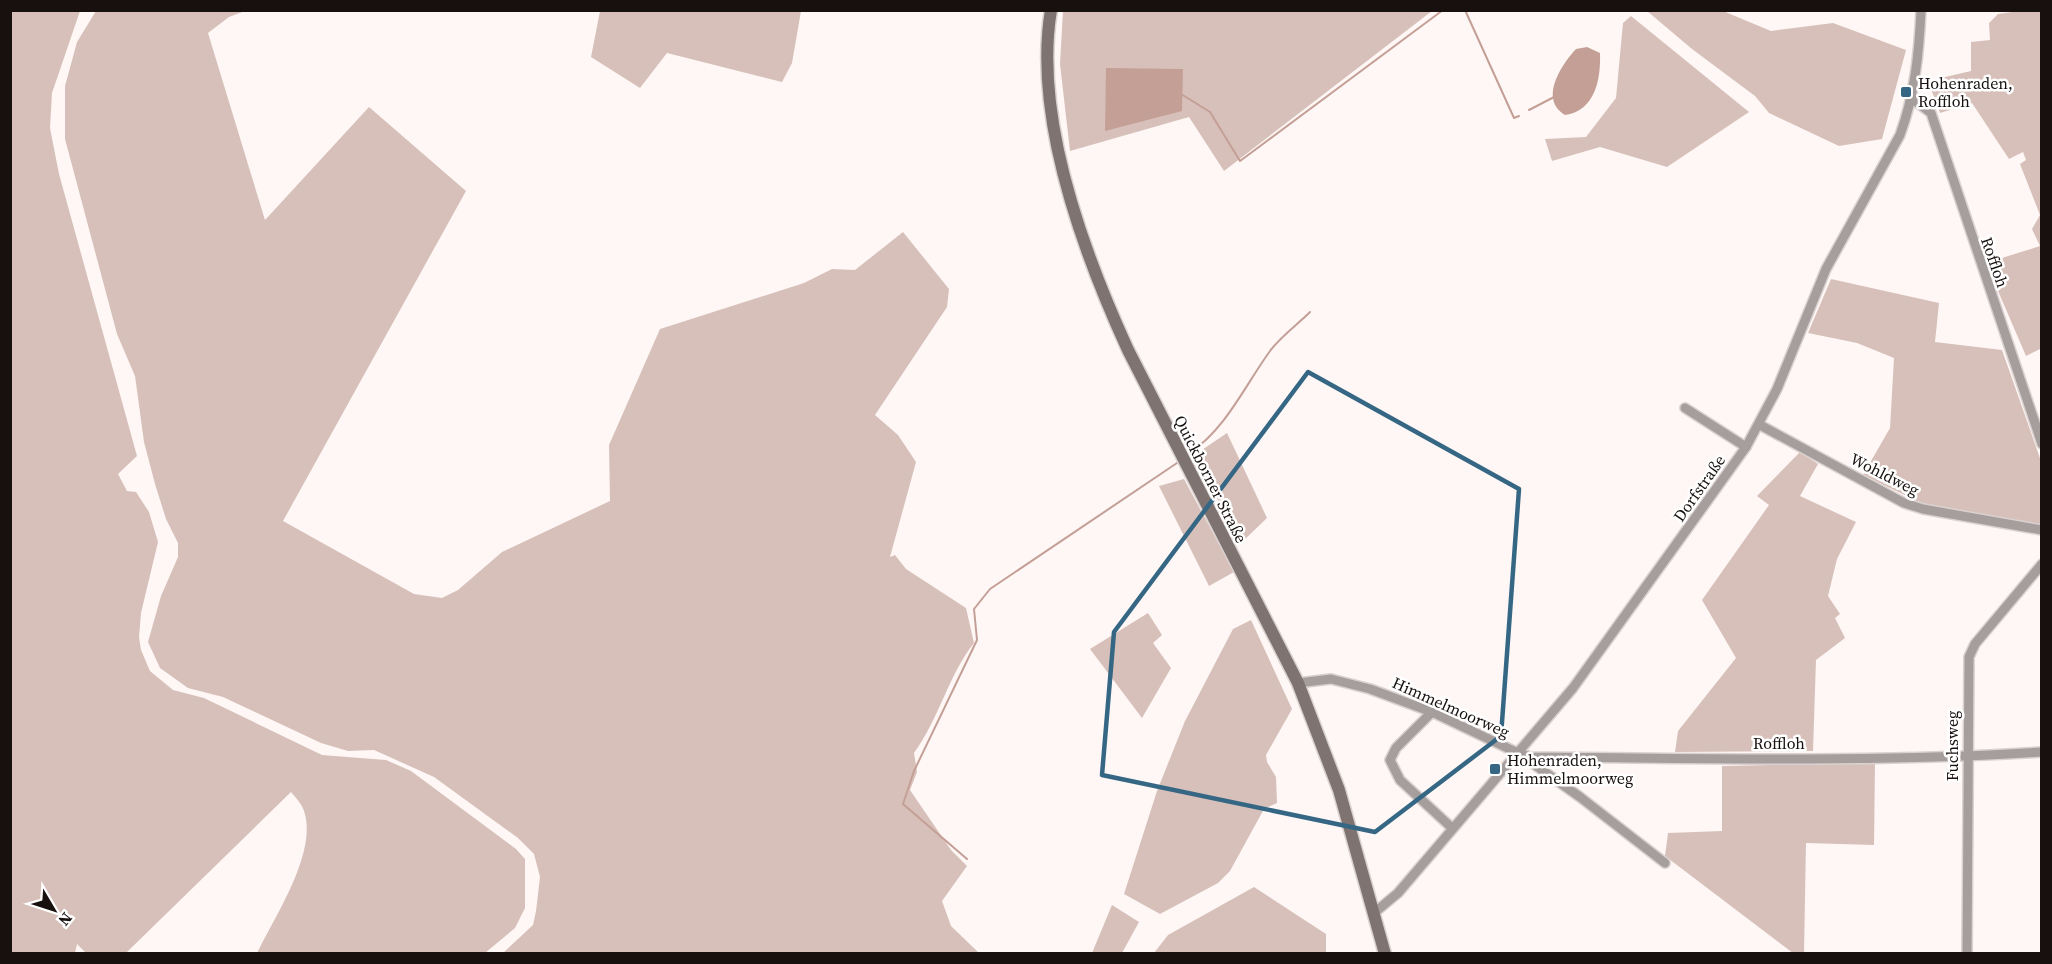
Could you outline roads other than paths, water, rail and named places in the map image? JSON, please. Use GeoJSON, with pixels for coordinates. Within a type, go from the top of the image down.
{"type":"FeatureCollection","features":[{"type":"Feature","properties":{"kind":"main road","name":"Quickborner Straße"},"geometry":{"type":"LineString","coordinates":[[1051,10],[1047,70],[1053,119],[1080,232],[1105,300],[1154,404],[1298,683],[1339,790],[1385,954]]}},
{"type":"Feature","properties":{"kind":"street","name":"Dorfstraße"},"geometry":{"type":"LineString","coordinates":[[1374,913],[1398,893],[1573,688],[1760,425],[1826,269],[1900,135],[1911,98],[1919,54],[1921,10]]}},
{"type":"Feature","properties":{"kind":"street","name":"Roffloh"},"geometry":{"type":"LineString","coordinates":[[1911,98],[1931,113],[2042,444]]}},
{"type":"Feature","properties":{"kind":"street"},"geometry":{"type":"LineString","coordinates":[[1684,408],[1746,447]]}},
{"type":"Feature","properties":{"kind":"street","name":"Wohldweg"},"geometry":{"type":"LineString","coordinates":[[1760,425],[1904,503],[1923,509],[2042,530]]}},
{"type":"Feature","properties":{"kind":"street","name":"Fuchsweg"},"geometry":{"type":"LineString","coordinates":[[1967,954],[1969,657],[1975,644],[2042,564]]}},
{"type":"Feature","properties":{"kind":"street","name":"Himmelmoorweg"},"geometry":{"type":"LineString","coordinates":[[1298,683],[1330,679],[1370,689],[1432,712],[1518,753],[1580,796],[1665,863]]}},
{"type":"Feature","properties":{"kind":"street"},"geometry":{"type":"LineString","coordinates":[[1432,712],[1396,748],[1390,760],[1400,780],[1452,828]]}},
{"type":"Feature","properties":{"kind":"street","name":"Roffloh"},"geometry":{"type":"LineString","coordinates":[[1518,753],[1531,757],[1967,757],[2042,752]]}},
{"type":"Feature","properties":{"kind":"waterway"},"geometry":{"type":"LineString","coordinates":[[1181,94],[1210,112],[1240,161],[1443,10]]}},
{"type":"Feature","properties":{"kind":"waterway"},"geometry":{"type":"LineString","coordinates":[[1465,10],[1514,118],[1519,116]]}},
{"type":"Feature","properties":{"kind":"waterway"},"geometry":{"type":"LineString","coordinates":[[1529,110],[1556,96]]}},
{"type":"Feature","properties":{"kind":"waterway"},"geometry":{"type":"LineString","coordinates":[[1190,453],[1203,443],[1225,419],[1274,346],[1310,312]]}},
{"type":"Feature","properties":{"kind":"waterway"},"geometry":{"type":"LineString","coordinates":[[967,859],[903,804],[914,771],[977,640],[974,609],[990,589],[1177,463]]}},
{"type":"Feature","properties":{"kind":"place","name":"Hohenraden, Roffloh"},"geometry":{"type":"Point","coordinates":[1906,92]}},
{"type":"Feature","properties":{"kind":"place","name":"Hohenraden, Himmelmoorweg"},"geometry":{"type":"Point","coordinates":[1495,769]}}]}
